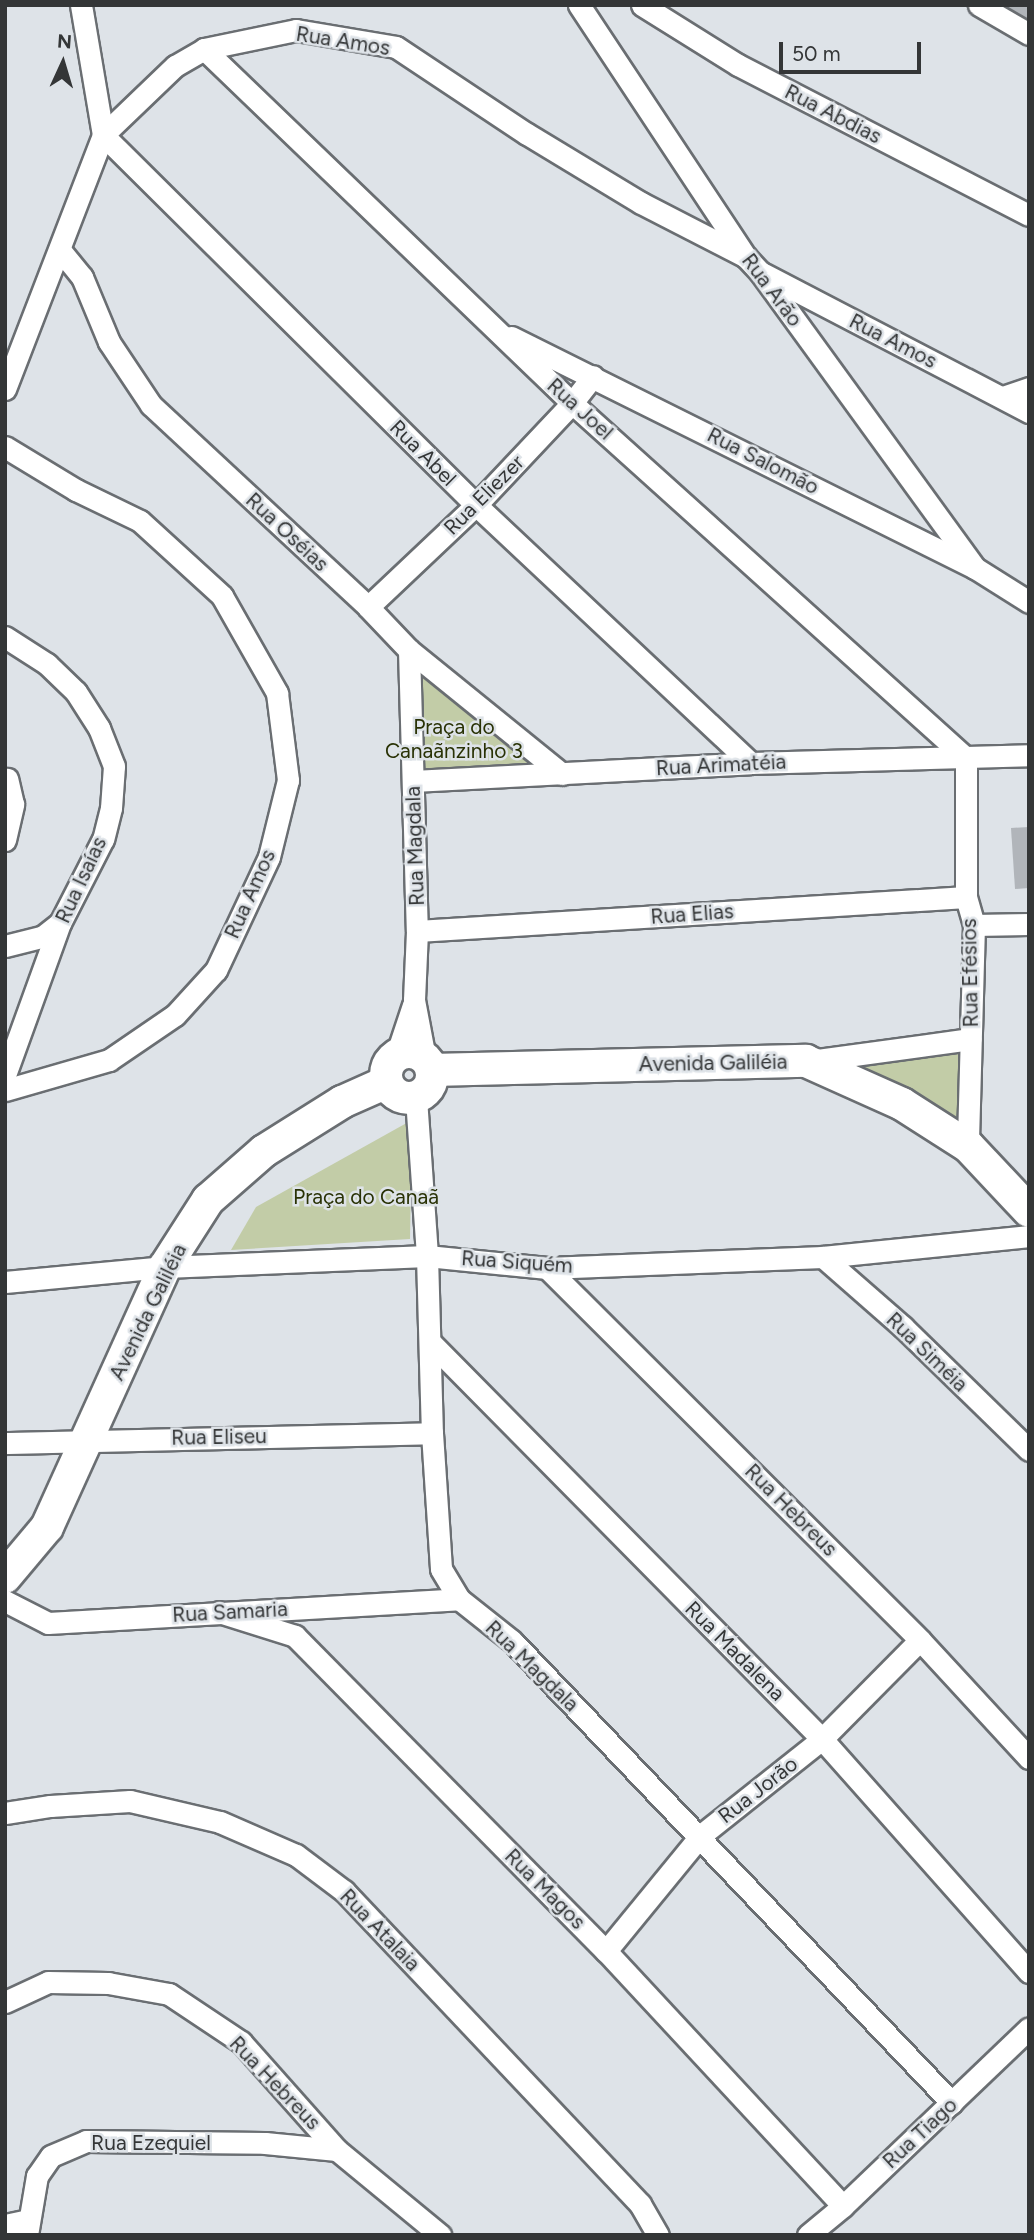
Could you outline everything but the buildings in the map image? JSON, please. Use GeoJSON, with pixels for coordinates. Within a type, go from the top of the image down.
{"type":"FeatureCollection","features":[{"type":"Feature","properties":{"kind":"main road","name":"Avenida Galiléia"},"geometry":{"type":"LineString","coordinates":[[5,1577],[47,1527],[165,1267],[208,1200],[264,1151],[342,1102],[410,1066],[806,1061],[902,1104],[968,1146],[1029,1210]]}},
{"type":"Feature","properties":{"kind":"main road"},"geometry":{"type":"LineString","coordinates":[[410,1066],[430,1087],[416,1098]]}},
{"type":"Feature","properties":{"kind":"street"},"geometry":{"type":"LineString","coordinates":[[81,5],[103,135]]}},
{"type":"Feature","properties":{"kind":"street","name":"Rua Arão"},"geometry":{"type":"LineString","coordinates":[[579,5],[753,265],[975,568]]}},
{"type":"Feature","properties":{"kind":"street","name":"Rua Abdias"},"geometry":{"type":"LineString","coordinates":[[642,5],[738,65],[1029,215]]}},
{"type":"Feature","properties":{"kind":"street"},"geometry":{"type":"LineString","coordinates":[[979,5],[1029,34]]}},
{"type":"Feature","properties":{"kind":"street","name":"Rua Amos"},"geometry":{"type":"LineString","coordinates":[[5,388],[103,135],[175,66],[204,49],[296,30],[396,47],[573,162],[641,202],[1029,412]]}},
{"type":"Feature","properties":{"kind":"street","name":"Rua Joel"},"geometry":{"type":"LineString","coordinates":[[204,49],[572,403],[966,758]]}},
{"type":"Feature","properties":{"kind":"street","name":"Rua Abel"},"geometry":{"type":"LineString","coordinates":[[103,135],[476,505],[751,763]]}},
{"type":"Feature","properties":{"kind":"street","name":"Rua Oséias"},"geometry":{"type":"LineString","coordinates":[[60,250],[82,277],[109,342],[151,405],[368,607],[409,650],[562,774]]}},
{"type":"Feature","properties":{"kind":"street","name":"Rua Salomão"},"geometry":{"type":"LineString","coordinates":[[492,328],[975,568],[1029,602]]}},
{"type":"Feature","properties":{"kind":"street","name":"Rua Eliezer"},"geometry":{"type":"LineString","coordinates":[[368,607],[476,505],[572,403],[593,376]]}},
{"type":"Feature","properties":{"kind":"street"},"geometry":{"type":"LineString","coordinates":[[1003,397],[1029,388]]}},
{"type":"Feature","properties":{"kind":"street","name":"Rua Amos"},"geometry":{"type":"LineString","coordinates":[[5,447],[76,490],[139,521],[222,596],[277,693],[288,780],[269,857],[216,970],[183,1006],[109,1060],[5,1090]]}},
{"type":"Feature","properties":{"kind":"street","name":"Rua Isaías"},"geometry":{"type":"LineString","coordinates":[[5,1076],[60,923],[103,839],[111,807],[114,766],[99,728],[76,692],[47,664],[7,639]]}},
{"type":"Feature","properties":{"kind":"street","name":"Rua Magdala"},"geometry":{"type":"LineString","coordinates":[[409,650],[417,931],[410,1066]]}},
{"type":"Feature","properties":{"kind":"street","name":"Rua Arimatéia"},"geometry":{"type":"LineString","coordinates":[[413,781],[751,763],[1029,755]]}},
{"type":"Feature","properties":{"kind":"street","name":"Rua Efésios"},"geometry":{"type":"LineString","coordinates":[[966,758],[966,897],[974,925],[968,1146]]}},
{"type":"Feature","properties":{"kind":"street"},"geometry":{"type":"LineString","coordinates":[[5,839],[13,804],[7,779]]}},
{"type":"Feature","properties":{"kind":"street","name":"Rua Elias"},"geometry":{"type":"LineString","coordinates":[[417,931],[966,897]]}},
{"type":"Feature","properties":{"kind":"street"},"geometry":{"type":"LineString","coordinates":[[7,941],[42,937],[60,923]]}},
{"type":"Feature","properties":{"kind":"street"},"geometry":{"type":"LineString","coordinates":[[974,925],[1029,924]]}},
{"type":"Feature","properties":{"kind":"street"},"geometry":{"type":"LineString","coordinates":[[806,1061],[971,1040]]}},
{"type":"Feature","properties":{"kind":"street","name":"Rua Magdala"},"geometry":{"type":"LineString","coordinates":[[416,1098],[427,1256],[432,1433],[441,1569],[459,1599],[512,1641],[952,2103]]}},
{"type":"Feature","properties":{"kind":"street","name":"Rua Siquém"},"geometry":{"type":"LineString","coordinates":[[5,1282],[165,1267],[427,1256],[547,1268],[823,1256],[1029,1236]]}},
{"type":"Feature","properties":{"kind":"street","name":"Rua Siméia"},"geometry":{"type":"LineString","coordinates":[[823,1256],[903,1327],[1029,1450]]}},
{"type":"Feature","properties":{"kind":"street","name":"Rua Hebreus"},"geometry":{"type":"LineString","coordinates":[[547,1268],[920,1640],[1029,1758]]}},
{"type":"Feature","properties":{"kind":"street","name":"Rua Madalena"},"geometry":{"type":"LineString","coordinates":[[430,1342],[822,1740],[1029,1972]]}},
{"type":"Feature","properties":{"kind":"street","name":"Rua Eliseu"},"geometry":{"type":"LineString","coordinates":[[5,1443],[432,1433]]}},
{"type":"Feature","properties":{"kind":"street","name":"Rua Samaria"},"geometry":{"type":"LineString","coordinates":[[5,1601],[47,1623],[459,1599]]}},
{"type":"Feature","properties":{"kind":"street","name":"Rua Magos"},"geometry":{"type":"LineString","coordinates":[[219,1612],[295,1636],[606,1951],[843,2206]]}},
{"type":"Feature","properties":{"kind":"street","name":"Rua Jorão"},"geometry":{"type":"LineString","coordinates":[[606,1951],[700,1836],[822,1740],[920,1640]]}},
{"type":"Feature","properties":{"kind":"street","name":"Rua Atalaia"},"geometry":{"type":"LineString","coordinates":[[5,1814],[50,1805],[130,1801],[220,1822],[296,1855],[354,1901],[640,2204],[658,2235]]}},
{"type":"Feature","properties":{"kind":"street","name":"Rua Hebreus"},"geometry":{"type":"LineString","coordinates":[[5,2002],[48,1982],[108,1983],[169,1994],[242,2042],[337,2150],[440,2235]]}},
{"type":"Feature","properties":{"kind":"street","name":"Rua Tiago"},"geometry":{"type":"LineString","coordinates":[[808,2235],[843,2206],[1029,2028]]}},
{"type":"Feature","properties":{"kind":"street","name":"Rua Ezequiel"},"geometry":{"type":"LineString","coordinates":[[28,2227],[37,2176],[51,2156],[86,2141],[265,2143],[337,2150]]}},
{"type":"Feature","properties":{"kind":"street"},"geometry":{"type":"LineString","coordinates":[[5,2225],[28,2227]]}},
{"type":"Feature","properties":{"kind":"green space","name":"Praça do Canaãnzinho 3"},"geometry":{"type":"Polygon","coordinates":[[[416,663],[547,769],[418,776],[416,663]]]}},
{"type":"Feature","properties":{"kind":"green space"},"geometry":{"type":"Polygon","coordinates":[[[969,1051],[964,1134],[943,1113],[908,1088],[884,1077],[830,1062],[969,1051]]]}},
{"type":"Feature","properties":{"kind":"green space","name":"Praça do Canaã"},"geometry":{"type":"Polygon","coordinates":[[[412,1120],[410,1239],[231,1250],[256,1207],[412,1120]]]}}]}
